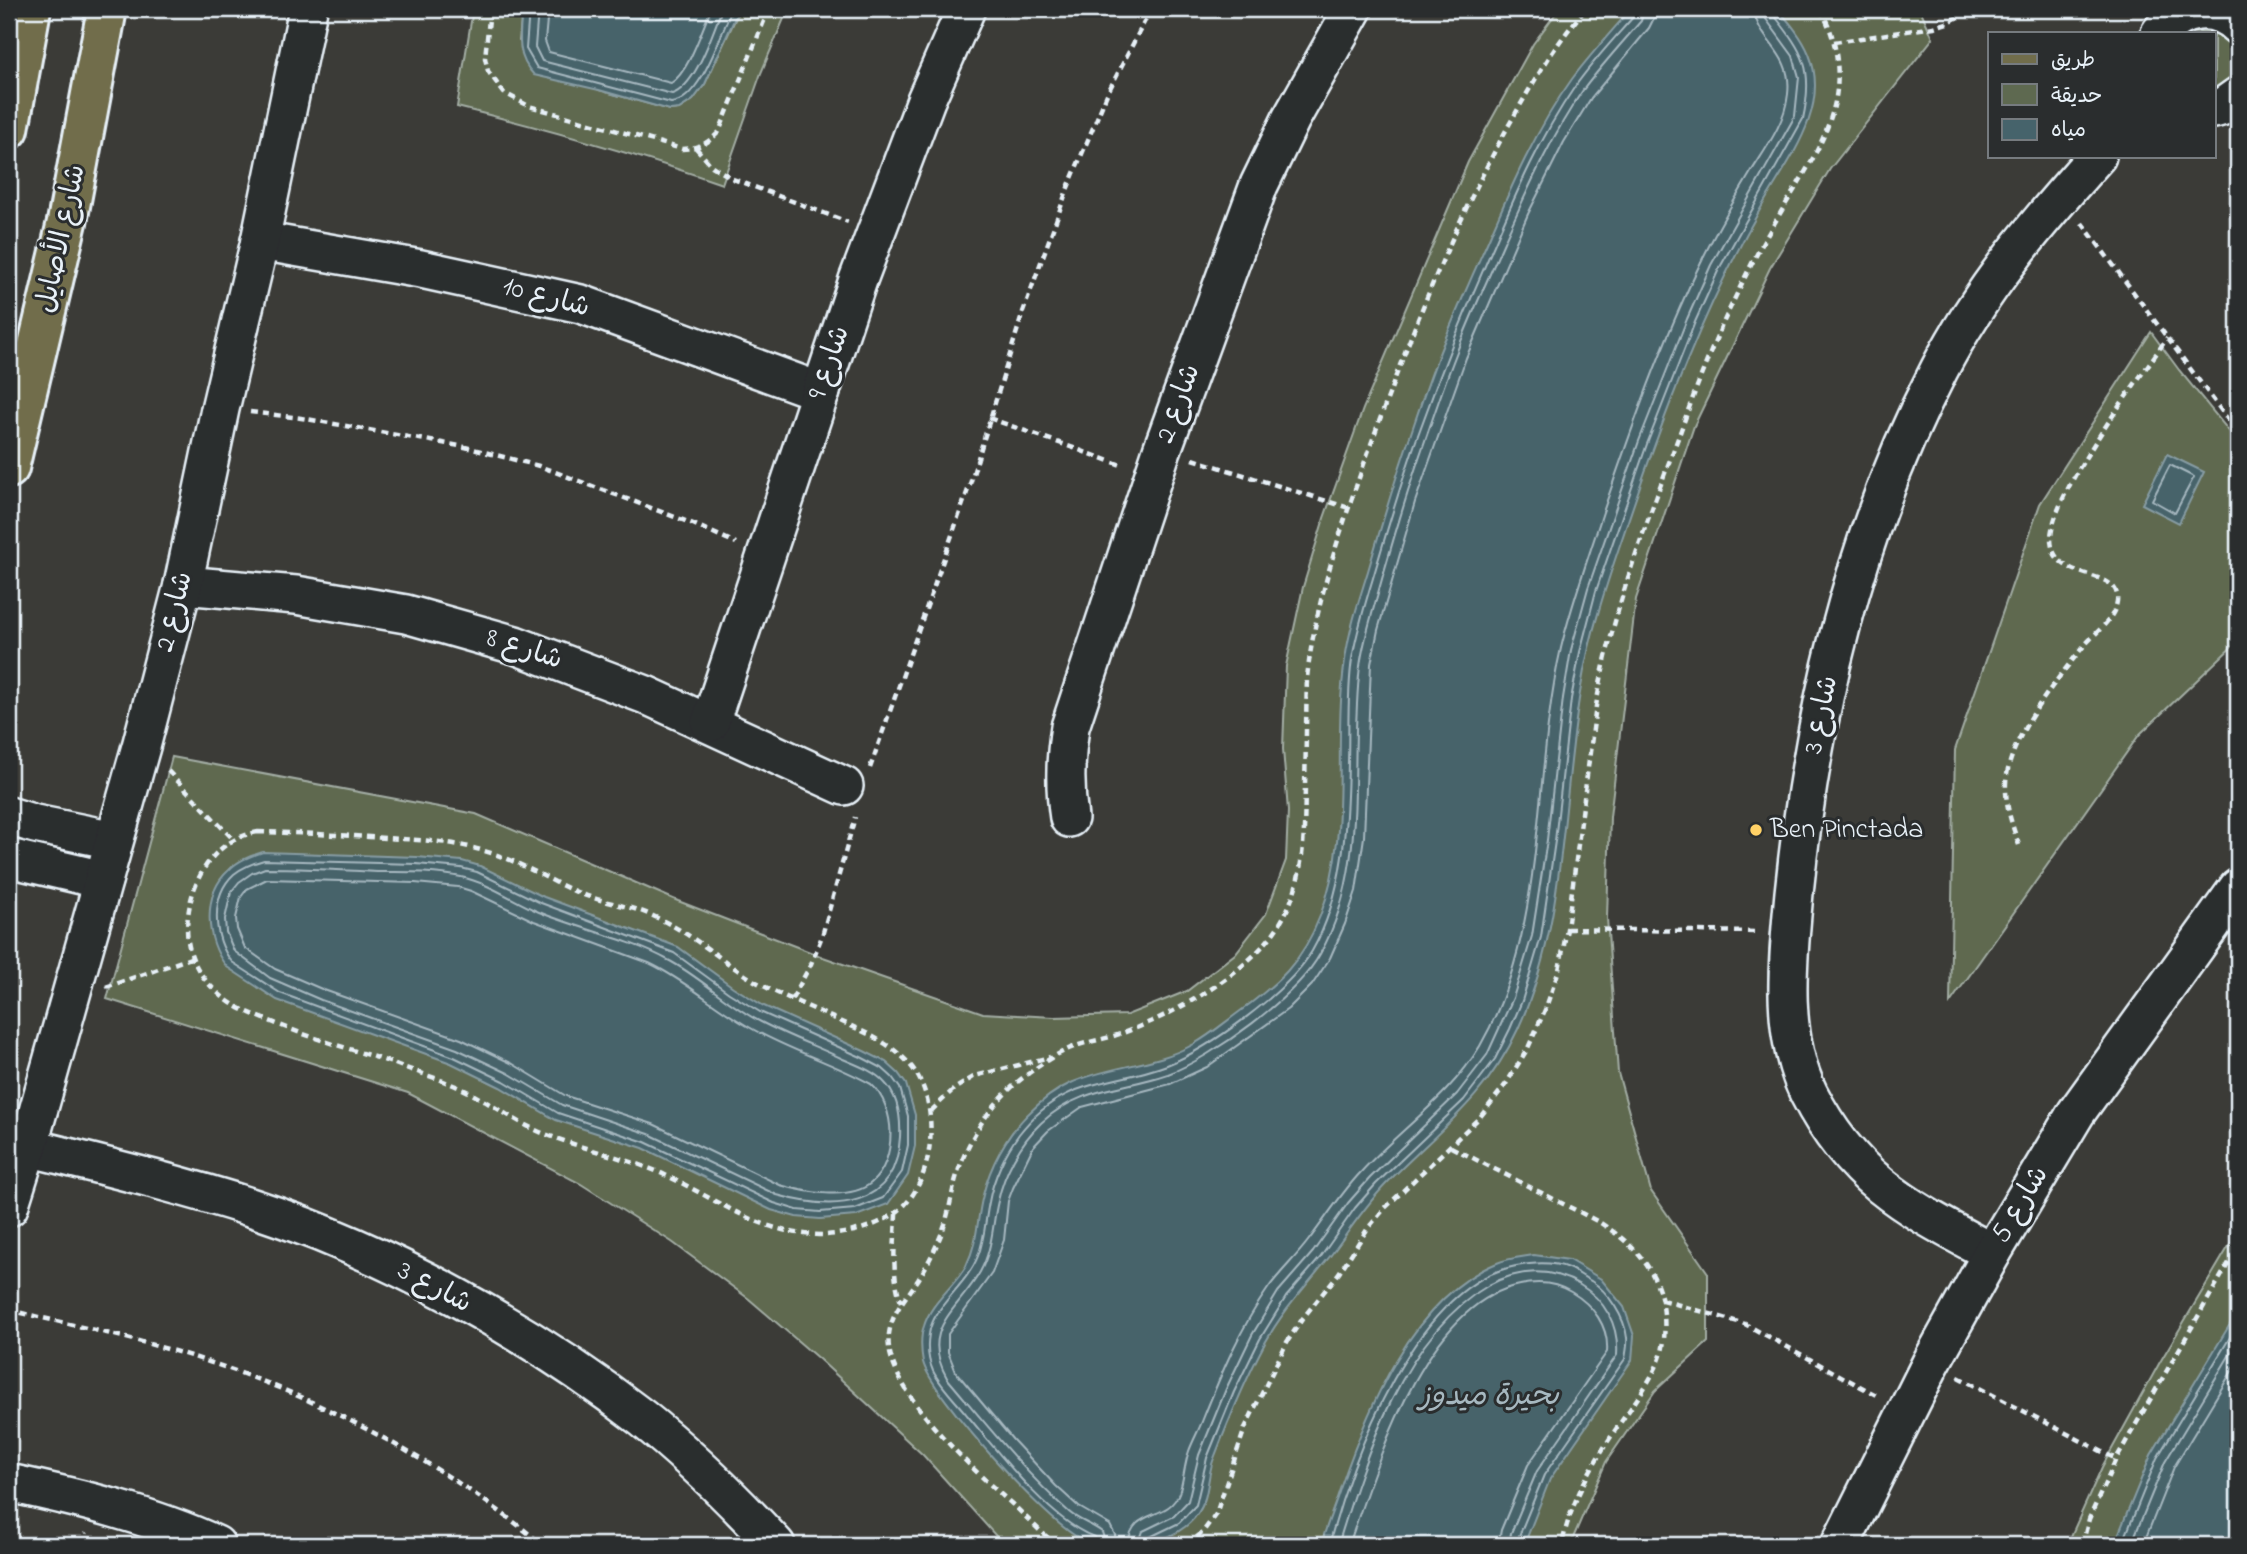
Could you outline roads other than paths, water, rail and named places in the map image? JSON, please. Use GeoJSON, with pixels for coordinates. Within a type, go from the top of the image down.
{"type":"FeatureCollection","features":[{"type":"Feature","properties":{"kind":"main road"},"geometry":{"type":"LineString","coordinates":[[9,130],[31,9]]}},
{"type":"Feature","properties":{"kind":"main road","name":"شارع الأصايل"},"geometry":{"type":"LineString","coordinates":[[9,468],[67,222],[107,9]]}},
{"type":"Feature","properties":{"kind":"street","name":"شارع 2"},"geometry":{"type":"LineString","coordinates":[[9,1207],[142,743],[183,585],[220,409],[260,241],[308,9]]}},
{"type":"Feature","properties":{"kind":"street","name":"شارع 9"},"geometry":{"type":"LineString","coordinates":[[710,723],[876,232],[926,100],[966,9]]}},
{"type":"Feature","properties":{"kind":"street","name":"شارع 2"},"geometry":{"type":"LineString","coordinates":[[1069,818],[1065,757],[1070,727],[1158,463],[1259,185],[1291,119],[1353,9]]}},
{"type":"Feature","properties":{"kind":"street"},"geometry":{"type":"LineString","coordinates":[[2143,9],[2149,32]]}},
{"type":"Feature","properties":{"kind":"street"},"geometry":{"type":"LineString","coordinates":[[2161,32],[2179,16],[2210,13]]}},
{"type":"Feature","properties":{"kind":"street"},"geometry":{"type":"LineString","coordinates":[[2216,109],[2224,107],[2238,96]]}},
{"type":"Feature","properties":{"kind":"street"},"geometry":{"type":"LineString","coordinates":[[2216,116],[2238,129]]}},
{"type":"Feature","properties":{"kind":"street","name":"شارع 3"},"geometry":{"type":"LineString","coordinates":[[1992,1253],[1902,1202],[1869,1178],[1834,1138],[1808,1090],[1792,1039],[1788,985],[1791,932],[1806,792],[1842,623],[1871,526],[1909,432],[1940,368],[1989,288],[2017,250],[2095,158]]}},
{"type":"Feature","properties":{"kind":"street","name":"شارع 10"},"geometry":{"type":"LineString","coordinates":[[260,241],[421,269],[580,304],[821,392]]}},
{"type":"Feature","properties":{"kind":"street","name":"شارع 8"},"geometry":{"type":"LineString","coordinates":[[183,585],[296,595],[406,614],[515,645],[581,669],[857,787]]}},
{"type":"Feature","properties":{"kind":"street"},"geometry":{"type":"LineString","coordinates":[[9,816],[114,840]]}},
{"type":"Feature","properties":{"kind":"street"},"geometry":{"type":"LineString","coordinates":[[9,858],[100,890]]}},
{"type":"Feature","properties":{"kind":"street"},"geometry":{"type":"LineString","coordinates":[[9,875],[100,890]]}},
{"type":"Feature","properties":{"kind":"street","name":"شارع 5"},"geometry":{"type":"LineString","coordinates":[[1840,1545],[1931,1363],[1992,1253],[2076,1113],[2238,888]]}},
{"type":"Feature","properties":{"kind":"street","name":"شارع 3"},"geometry":{"type":"LineString","coordinates":[[28,1147],[152,1178],[255,1209],[355,1247],[451,1295],[544,1350],[642,1419],[733,1499],[776,1545]]}},
{"type":"Feature","properties":{"kind":"street"},"geometry":{"type":"LineString","coordinates":[[9,1483],[96,1503],[189,1533],[216,1545]]}},
{"type":"Feature","properties":{"kind":"water"},"geometry":{"type":"Polygon","coordinates":[[[522,9],[739,9],[705,84],[693,100],[679,109],[670,110],[534,75],[521,52],[522,9]]]}},
{"type":"Feature","properties":{"kind":"water"},"geometry":{"type":"Polygon","coordinates":[[[1631,9],[1778,9],[1809,54],[1815,94],[1811,114],[1794,152],[1721,283],[1686,363],[1606,586],[1581,687],[1554,904],[1534,988],[1518,1029],[1492,1074],[1460,1112],[1372,1199],[1272,1331],[1231,1416],[1213,1461],[1202,1507],[1195,1517],[1174,1534],[1149,1544],[1114,1546],[1091,1543],[1065,1528],[1044,1510],[993,1457],[946,1401],[923,1362],[921,1344],[927,1317],[966,1266],[990,1173],[1006,1142],[1027,1115],[1059,1089],[1071,1083],[1102,1072],[1164,1057],[1200,1040],[1277,981],[1305,947],[1320,916],[1336,853],[1340,724],[1349,638],[1391,494],[1424,396],[1465,293],[1536,138],[1572,79],[1631,9]]]}},
{"type":"Feature","properties":{"kind":"water"},"geometry":{"type":"Polygon","coordinates":[[[2167,454],[2204,472],[2179,523],[2142,504],[2167,454]]]}},
{"type":"Feature","properties":{"kind":"water"},"geometry":{"type":"Polygon","coordinates":[[[263,852],[462,861],[480,866],[544,897],[678,947],[764,1006],[886,1062],[898,1073],[906,1084],[915,1115],[915,1146],[908,1175],[888,1204],[856,1216],[820,1219],[796,1217],[771,1210],[643,1148],[556,1120],[500,1087],[451,1063],[277,1000],[227,967],[214,944],[211,931],[211,904],[220,880],[236,864],[263,852]]]}},
{"type":"Feature","properties":{"kind":"water","name":"بحيرة ميدوز"},"geometry":{"type":"Polygon","coordinates":[[[1534,1255],[1569,1260],[1601,1279],[1624,1307],[1634,1336],[1632,1360],[1550,1479],[1524,1545],[1321,1545],[1364,1424],[1397,1359],[1417,1329],[1441,1302],[1467,1279],[1501,1261],[1534,1255]]]}},
{"type":"Feature","properties":{"kind":"water"},"geometry":{"type":"Polygon","coordinates":[[[2238,1311],[2238,1545],[2114,1545],[2151,1455],[2238,1311]]]}},
{"type":"Feature","properties":{"kind":"place","name":"Ben Pinctada"},"geometry":{"type":"Point","coordinates":[1756,830]}}]}
